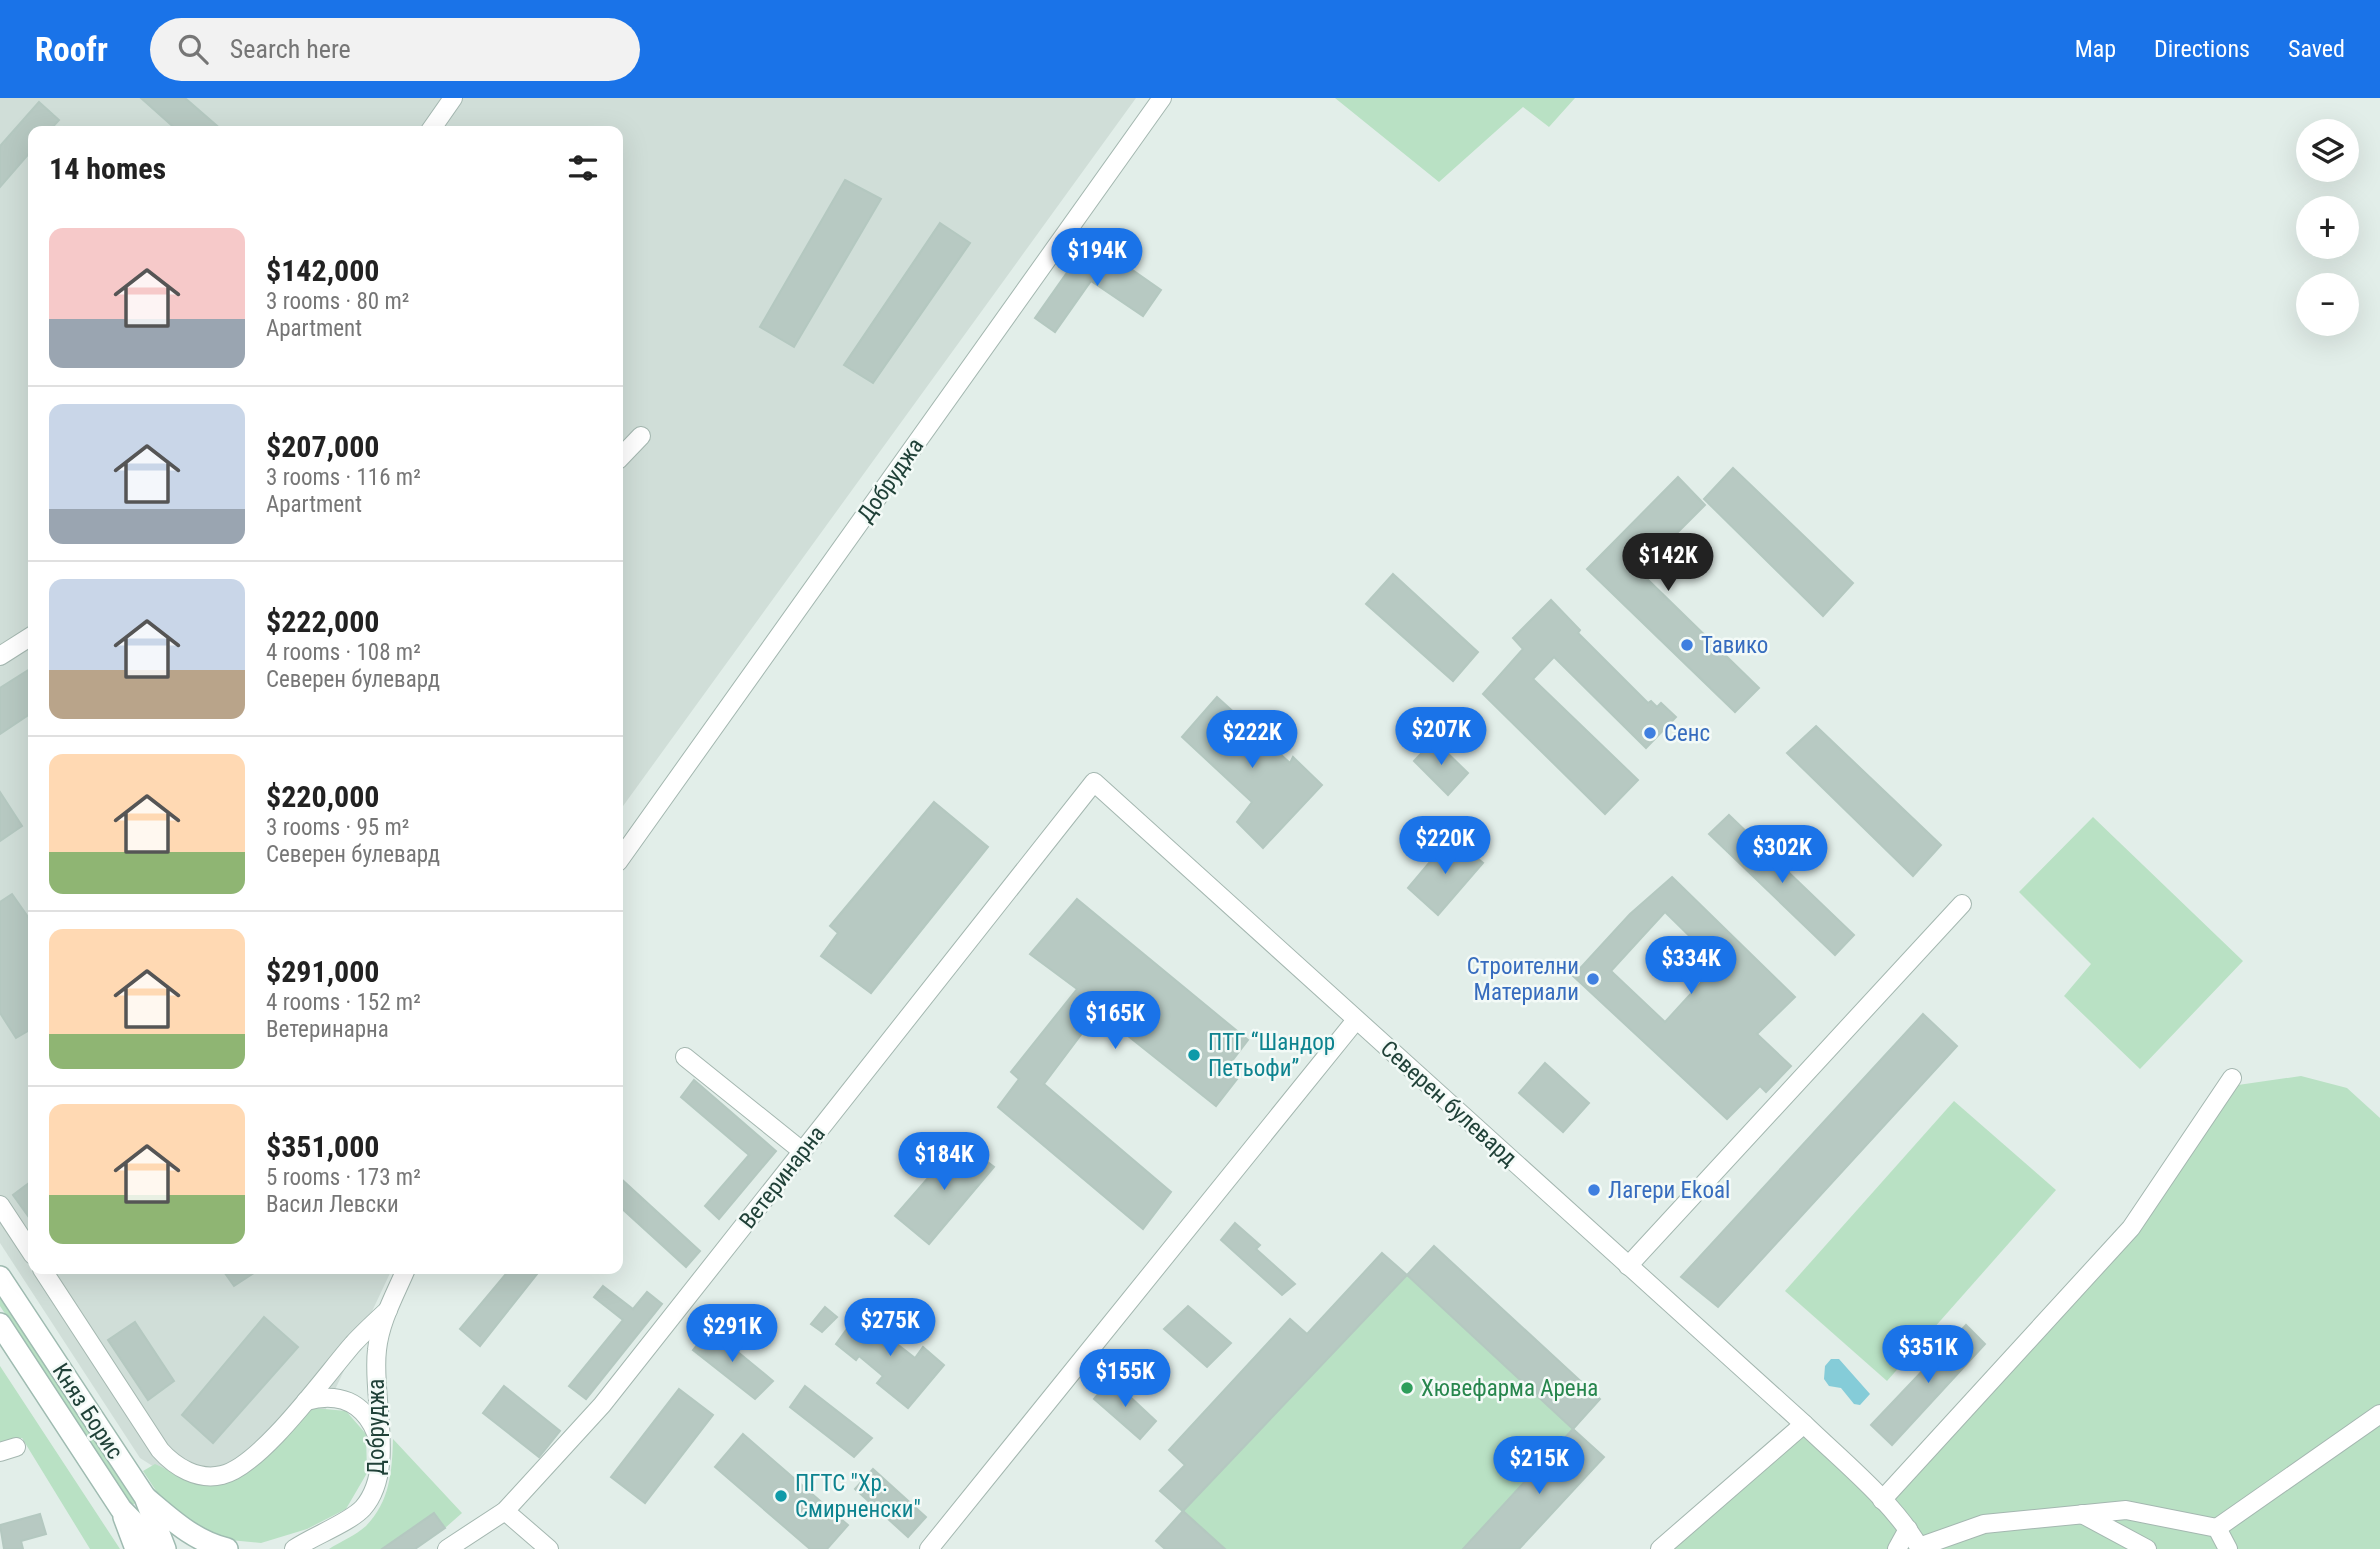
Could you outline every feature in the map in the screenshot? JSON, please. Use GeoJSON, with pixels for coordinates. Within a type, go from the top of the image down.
{"type":"FeatureCollection","features":[{"type":"Feature","properties":{"kind":"street"},"geometry":{"type":"LineString","coordinates":[[433,126],[453,98]]}},
{"type":"Feature","properties":{"kind":"street","name":"Добруджа"},"geometry":{"type":"LineString","coordinates":[[623,855],[1162,98]]}},
{"type":"Feature","properties":{"kind":"street"},"geometry":{"type":"LineString","coordinates":[[623,455],[641,436]]}},
{"type":"Feature","properties":{"kind":"street"},"geometry":{"type":"LineString","coordinates":[[0,656],[28,638]]}},
{"type":"Feature","properties":{"kind":"street","name":"Северен булевард"},"geometry":{"type":"LineString","coordinates":[[1094,782],[1804,1424],[1882,1500],[1908,1529],[1919,1548]]}},
{"type":"Feature","properties":{"kind":"street","name":"Ветеринарна"},"geometry":{"type":"LineString","coordinates":[[447,1549],[505,1511],[603,1405],[1094,782]]}},
{"type":"Feature","properties":{"kind":"street"},"geometry":{"type":"LineString","coordinates":[[1628,1266],[1962,904]]}},
{"type":"Feature","properties":{"kind":"street"},"geometry":{"type":"LineString","coordinates":[[929,1549],[1356,1020]]}},
{"type":"Feature","properties":{"kind":"street"},"geometry":{"type":"LineString","coordinates":[[685,1057],[803,1152]]}},
{"type":"Feature","properties":{"kind":"street"},"geometry":{"type":"LineString","coordinates":[[1882,1500],[2131,1228],[2232,1078]]}},
{"type":"Feature","properties":{"kind":"street"},"geometry":{"type":"LineString","coordinates":[[0,1205],[28,1247]]}},
{"type":"Feature","properties":{"kind":"street"},"geometry":{"type":"LineString","coordinates":[[45,1274],[160,1450],[169,1461],[180,1468],[206,1476],[221,1476],[233,1471],[256,1455],[356,1341],[388,1310]]}},
{"type":"Feature","properties":{"kind":"street","name":"Добруджа"},"geometry":{"type":"LineString","coordinates":[[292,1548],[362,1509],[376,1486],[380,1473],[376,1353],[378,1338],[404,1274]]}},
{"type":"Feature","properties":{"kind":"street","name":"Княз Борис"},"geometry":{"type":"LineString","coordinates":[[0,1277],[145,1497],[163,1549]]}},
{"type":"Feature","properties":{"kind":"street","name":"Княз Борис"},"geometry":{"type":"LineString","coordinates":[[0,1324],[121,1509],[163,1549]]}},
{"type":"Feature","properties":{"kind":"street"},"geometry":{"type":"LineString","coordinates":[[306,1401],[328,1397],[349,1402],[365,1413],[379,1440]]}},
{"type":"Feature","properties":{"kind":"street"},"geometry":{"type":"LineString","coordinates":[[1919,1548],[1984,1524],[2126,1510],[2217,1528],[2380,1414]]}},
{"type":"Feature","properties":{"kind":"street"},"geometry":{"type":"LineString","coordinates":[[1660,1549],[1804,1424]]}},
{"type":"Feature","properties":{"kind":"street"},"geometry":{"type":"LineString","coordinates":[[145,1497],[201,1541],[227,1549]]}},
{"type":"Feature","properties":{"kind":"street"},"geometry":{"type":"LineString","coordinates":[[121,1509],[136,1549]]}},
{"type":"Feature","properties":{"kind":"street"},"geometry":{"type":"LineString","coordinates":[[505,1511],[549,1549]]}},
{"type":"Feature","properties":{"kind":"street"},"geometry":{"type":"LineString","coordinates":[[2082,1514],[2147,1549]]}},
{"type":"Feature","properties":{"kind":"street"},"geometry":{"type":"LineString","coordinates":[[2217,1528],[2228,1549]]}},
{"type":"Feature","properties":{"kind":"street"},"geometry":{"type":"LineString","coordinates":[[1897,1549],[1908,1529]]}},
{"type":"Feature","properties":{"kind":"shaded area"},"geometry":{"type":"Polygon","coordinates":[[[0,98],[1136,98],[623,806],[623,126],[28,126],[28,1274],[390,1274],[306,1451],[215,1506],[140,1458],[0,1243],[0,98]]]}},
{"type":"Feature","properties":{"kind":"green space"},"geometry":{"type":"Polygon","coordinates":[[[1335,98],[1575,98],[1549,127],[1523,107],[1439,182],[1335,98]]]}},
{"type":"Feature","properties":{"kind":"green space"},"geometry":{"type":"Polygon","coordinates":[[[2093,817],[2243,961],[2140,1069],[2064,996],[2091,964],[2019,892],[2093,817]]]}},
{"type":"Feature","properties":{"kind":"green space"},"geometry":{"type":"Polygon","coordinates":[[[2301,1076],[2347,1088],[2380,1118],[2380,1549],[1661,1549],[1796,1427],[1882,1508],[2135,1234],[2238,1085],[2301,1076]]]}},
{"type":"Feature","properties":{"kind":"green space"},"geometry":{"type":"Polygon","coordinates":[[[1954,1101],[2056,1190],[1887,1381],[1785,1291],[1954,1101]]]}},
{"type":"Feature","properties":{"kind":"green space","name":"Хювефарма Арена"},"geometry":{"type":"Polygon","coordinates":[[[1434,1246],[1600,1399],[1574,1429],[1604,1457],[1519,1549],[1165,1549],[1156,1541],[1182,1512],[1160,1491],[1185,1465],[1169,1450],[1290,1319],[1307,1334],[1382,1253],[1407,1275],[1434,1246]]]}},
{"type":"Feature","properties":{"kind":"green space"},"geometry":{"type":"Polygon","coordinates":[[[0,1293],[136,1503],[130,1506],[0,1306],[0,1293]]]}},
{"type":"Feature","properties":{"kind":"green space"},"geometry":{"type":"Polygon","coordinates":[[[0,1366],[120,1549],[90,1549],[22,1438],[0,1444],[0,1366]]]}},
{"type":"Feature","properties":{"kind":"green space"},"geometry":{"type":"Polygon","coordinates":[[[314,1408],[346,1411],[366,1434],[367,1473],[346,1509],[307,1529],[261,1543],[219,1539],[168,1509],[143,1471],[155,1464],[187,1479],[217,1486],[252,1469],[291,1425],[314,1408]]]}},
{"type":"Feature","properties":{"kind":"green space"},"geometry":{"type":"Polygon","coordinates":[[[393,1439],[462,1513],[445,1528],[434,1514],[382,1549],[329,1549],[366,1526],[380,1506],[388,1486],[393,1439]]]}},
{"type":"Feature","properties":{"kind":"water"},"geometry":{"type":"Polygon","coordinates":[[[1831,1359],[1839,1359],[1870,1394],[1860,1405],[1854,1404],[1841,1388],[1829,1386],[1824,1379],[1825,1366],[1831,1359]]]}},
{"type":"Feature","properties":{"kind":"building"},"geometry":{"type":"Polygon","coordinates":[[[141,98],[185,98],[217,126],[172,126],[141,98]]]}},
{"type":"Feature","properties":{"kind":"building"},"geometry":{"type":"Polygon","coordinates":[[[39,102],[59,120],[54,126],[28,126],[28,155],[0,187],[0,146],[39,102]]]}},
{"type":"Feature","properties":{"kind":"building"},"geometry":{"type":"Polygon","coordinates":[[[845,180],[881,199],[794,347],[760,327],[845,180]]]}},
{"type":"Feature","properties":{"kind":"building"},"geometry":{"type":"Polygon","coordinates":[[[940,223],[970,243],[873,383],[844,365],[940,223]]]}},
{"type":"Feature","properties":{"kind":"building"},"geometry":{"type":"Polygon","coordinates":[[[1085,247],[1106,262],[1111,255],[1161,290],[1143,316],[1091,281],[1055,332],[1035,318],[1085,247]]]}},
{"type":"Feature","properties":{"kind":"building"},"geometry":{"type":"Polygon","coordinates":[[[1733,468],[1853,583],[1823,616],[1704,499],[1733,468]]]}},
{"type":"Feature","properties":{"kind":"building"},"geometry":{"type":"Polygon","coordinates":[[[1678,477],[1705,505],[1639,571],[1759,688],[1735,712],[1587,569],[1678,477]]]}},
{"type":"Feature","properties":{"kind":"building"},"geometry":{"type":"Polygon","coordinates":[[[1393,574],[1478,652],[1453,681],[1366,604],[1393,574]]]}},
{"type":"Feature","properties":{"kind":"building"},"geometry":{"type":"Polygon","coordinates":[[[1551,600],[1580,630],[1578,633],[1648,703],[1651,701],[1657,707],[1661,703],[1676,717],[1646,748],[1554,657],[1533,679],[1638,780],[1605,814],[1483,694],[1523,649],[1513,638],[1551,600]]]}},
{"type":"Feature","properties":{"kind":"building"},"geometry":{"type":"Polygon","coordinates":[[[28,670],[28,715],[0,734],[0,688],[28,670]]]}},
{"type":"Feature","properties":{"kind":"building"},"geometry":{"type":"Polygon","coordinates":[[[1217,697],[1290,763],[1293,757],[1322,785],[1263,848],[1237,822],[1252,802],[1182,737],[1217,697]]]}},
{"type":"Feature","properties":{"kind":"building"},"geometry":{"type":"Polygon","coordinates":[[[1816,726],[1941,845],[1913,876],[1787,753],[1816,726]]]}},
{"type":"Feature","properties":{"kind":"building"},"geometry":{"type":"Polygon","coordinates":[[[1434,740],[1468,773],[1448,795],[1414,761],[1434,740]]]}},
{"type":"Feature","properties":{"kind":"building"},"geometry":{"type":"Polygon","coordinates":[[[0,792],[22,826],[0,841],[0,792]]]}},
{"type":"Feature","properties":{"kind":"building"},"geometry":{"type":"Polygon","coordinates":[[[934,802],[988,847],[871,993],[821,956],[838,933],[830,926],[934,802]]]}},
{"type":"Feature","properties":{"kind":"building"},"geometry":{"type":"Polygon","coordinates":[[[1729,815],[1854,935],[1835,955],[1709,834],[1729,815]]]}},
{"type":"Feature","properties":{"kind":"building"},"geometry":{"type":"Polygon","coordinates":[[[1451,837],[1483,863],[1438,915],[1408,888],[1451,837]]]}},
{"type":"Feature","properties":{"kind":"building"},"geometry":{"type":"Polygon","coordinates":[[[1672,877],[1795,997],[1757,1034],[1791,1066],[1766,1092],[1760,1086],[1727,1119],[1573,976],[1630,914],[1672,877]],[[1665,912],[1611,971],[1665,1022],[1718,964],[1665,912]]]}},
{"type":"Feature","properties":{"kind":"building"},"geometry":{"type":"Polygon","coordinates":[[[12,894],[28,917],[28,1031],[16,1038],[0,1013],[0,902],[12,894]]]}},
{"type":"Feature","properties":{"kind":"building","name":"ПТГ “Шандор Петьофи”"},"geometry":{"type":"Polygon","coordinates":[[[1077,899],[1248,1040],[1226,1069],[1237,1079],[1216,1106],[1098,1012],[1044,1084],[1171,1192],[1143,1229],[998,1107],[1019,1079],[1011,1072],[1077,989],[1030,954],[1077,899]]]}},
{"type":"Feature","properties":{"kind":"building"},"geometry":{"type":"Polygon","coordinates":[[[1923,1014],[1957,1046],[1718,1307],[1681,1277],[1923,1014]]]}},
{"type":"Feature","properties":{"kind":"building"},"geometry":{"type":"Polygon","coordinates":[[[1545,1063],[1589,1103],[1563,1132],[1519,1093],[1545,1063]]]}},
{"type":"Feature","properties":{"kind":"building"},"geometry":{"type":"Polygon","coordinates":[[[694,1080],[776,1151],[719,1219],[705,1206],[749,1155],[681,1097],[694,1080]]]}},
{"type":"Feature","properties":{"kind":"building"},"geometry":{"type":"Polygon","coordinates":[[[960,1141],[994,1167],[929,1244],[895,1216],[960,1141]]]}},
{"type":"Feature","properties":{"kind":"building"},"geometry":{"type":"Polygon","coordinates":[[[623,1181],[700,1251],[686,1267],[623,1210],[623,1181]]]}},
{"type":"Feature","properties":{"kind":"building"},"geometry":{"type":"Polygon","coordinates":[[[28,1184],[28,1216],[13,1195],[28,1184]]]}},
{"type":"Feature","properties":{"kind":"building"},"geometry":{"type":"Polygon","coordinates":[[[1235,1223],[1260,1245],[1256,1249],[1295,1284],[1282,1295],[1221,1240],[1235,1223]]]}},
{"type":"Feature","properties":{"kind":"building"},"geometry":{"type":"Polygon","coordinates":[[[1434,1246],[1600,1399],[1573,1429],[1407,1275],[1434,1246]]]}},
{"type":"Feature","properties":{"kind":"building"},"geometry":{"type":"Polygon","coordinates":[[[1382,1253],[1407,1275],[1183,1511],[1160,1491],[1185,1465],[1169,1450],[1290,1319],[1307,1334],[1382,1253]]]}},
{"type":"Feature","properties":{"kind":"building"},"geometry":{"type":"Polygon","coordinates":[[[226,1274],[252,1274],[234,1286],[226,1274]]]}},
{"type":"Feature","properties":{"kind":"building"},"geometry":{"type":"Polygon","coordinates":[[[506,1274],[537,1274],[480,1346],[460,1329],[506,1274]]]}},
{"type":"Feature","properties":{"kind":"building"},"geometry":{"type":"Polygon","coordinates":[[[603,1286],[633,1309],[647,1292],[662,1304],[586,1399],[569,1386],[623,1320],[594,1297],[603,1286]]]}},
{"type":"Feature","properties":{"kind":"building"},"geometry":{"type":"Polygon","coordinates":[[[875,1306],[893,1320],[883,1333],[915,1358],[923,1347],[944,1365],[908,1408],[877,1383],[883,1376],[859,1356],[856,1360],[836,1344],[849,1326],[855,1331],[875,1306]]]}},
{"type":"Feature","properties":{"kind":"building"},"geometry":{"type":"Polygon","coordinates":[[[1188,1306],[1231,1343],[1207,1367],[1164,1329],[1188,1306]]]}},
{"type":"Feature","properties":{"kind":"building"},"geometry":{"type":"Polygon","coordinates":[[[825,1307],[837,1317],[822,1332],[811,1324],[825,1307]]]}},
{"type":"Feature","properties":{"kind":"building"},"geometry":{"type":"Polygon","coordinates":[[[264,1317],[298,1347],[213,1443],[182,1415],[264,1317]]]}},
{"type":"Feature","properties":{"kind":"building"},"geometry":{"type":"Polygon","coordinates":[[[135,1322],[174,1381],[148,1400],[108,1340],[135,1322]]]}},
{"type":"Feature","properties":{"kind":"building"},"geometry":{"type":"Polygon","coordinates":[[[1966,1325],[1985,1344],[1892,1445],[1871,1425],[1966,1325]]]}},
{"type":"Feature","properties":{"kind":"building"},"geometry":{"type":"Polygon","coordinates":[[[710,1329],[773,1381],[755,1399],[693,1350],[710,1329]]]}},
{"type":"Feature","properties":{"kind":"building"},"geometry":{"type":"Polygon","coordinates":[[[1111,1379],[1156,1421],[1140,1439],[1094,1399],[1111,1379]]]}},
{"type":"Feature","properties":{"kind":"building"},"geometry":{"type":"Polygon","coordinates":[[[504,1386],[560,1431],[539,1457],[483,1413],[504,1386]]]}},
{"type":"Feature","properties":{"kind":"building"},"geometry":{"type":"Polygon","coordinates":[[[805,1386],[872,1438],[854,1457],[790,1407],[805,1386]]]}},
{"type":"Feature","properties":{"kind":"building"},"geometry":{"type":"Polygon","coordinates":[[[679,1389],[713,1415],[645,1503],[611,1477],[679,1389]]]}},
{"type":"Feature","properties":{"kind":"building"},"geometry":{"type":"Polygon","coordinates":[[[1573,1429],[1604,1457],[1519,1549],[1463,1549],[1573,1429]]]}},
{"type":"Feature","properties":{"kind":"building","name":"ПГТС \"Хр. Смирненски\""},"geometry":{"type":"Polygon","coordinates":[[[743,1434],[848,1525],[827,1549],[810,1549],[715,1467],[743,1434]]]}},
{"type":"Feature","properties":{"kind":"building"},"geometry":{"type":"Polygon","coordinates":[[[873,1469],[926,1517],[908,1537],[855,1489],[873,1469]]]}},
{"type":"Feature","properties":{"kind":"building"},"geometry":{"type":"Polygon","coordinates":[[[1183,1511],[1225,1549],[1165,1549],[1156,1541],[1183,1511]]]}},
{"type":"Feature","properties":{"kind":"building"},"geometry":{"type":"Polygon","coordinates":[[[434,1513],[445,1528],[415,1549],[382,1549],[434,1513]]]}},
{"type":"Feature","properties":{"kind":"building"},"geometry":{"type":"Polygon","coordinates":[[[40,1514],[46,1534],[21,1541],[23,1549],[4,1549],[0,1525],[40,1514]]]}},
{"type":"Feature","properties":{"kind":"place","name":"Тавико"},"geometry":{"type":"Point","coordinates":[1687,645]}},
{"type":"Feature","properties":{"kind":"place","name":"Сенс"},"geometry":{"type":"Point","coordinates":[1650,733]}},
{"type":"Feature","properties":{"kind":"place","name":"Строителни Материали"},"geometry":{"type":"Point","coordinates":[1593,979]}},
{"type":"Feature","properties":{"kind":"place","name":"ПТГ “Шандор Петьофи”"},"geometry":{"type":"Point","coordinates":[1194,1055]}},
{"type":"Feature","properties":{"kind":"place","name":"Лагери Ekoal"},"geometry":{"type":"Point","coordinates":[1594,1190]}},
{"type":"Feature","properties":{"kind":"place","name":"Хювефарма Арена"},"geometry":{"type":"Point","coordinates":[1407,1388]}},
{"type":"Feature","properties":{"kind":"place","name":"ПГТС \"Хр. Смирненски\""},"geometry":{"type":"Point","coordinates":[781,1496]}}]}
